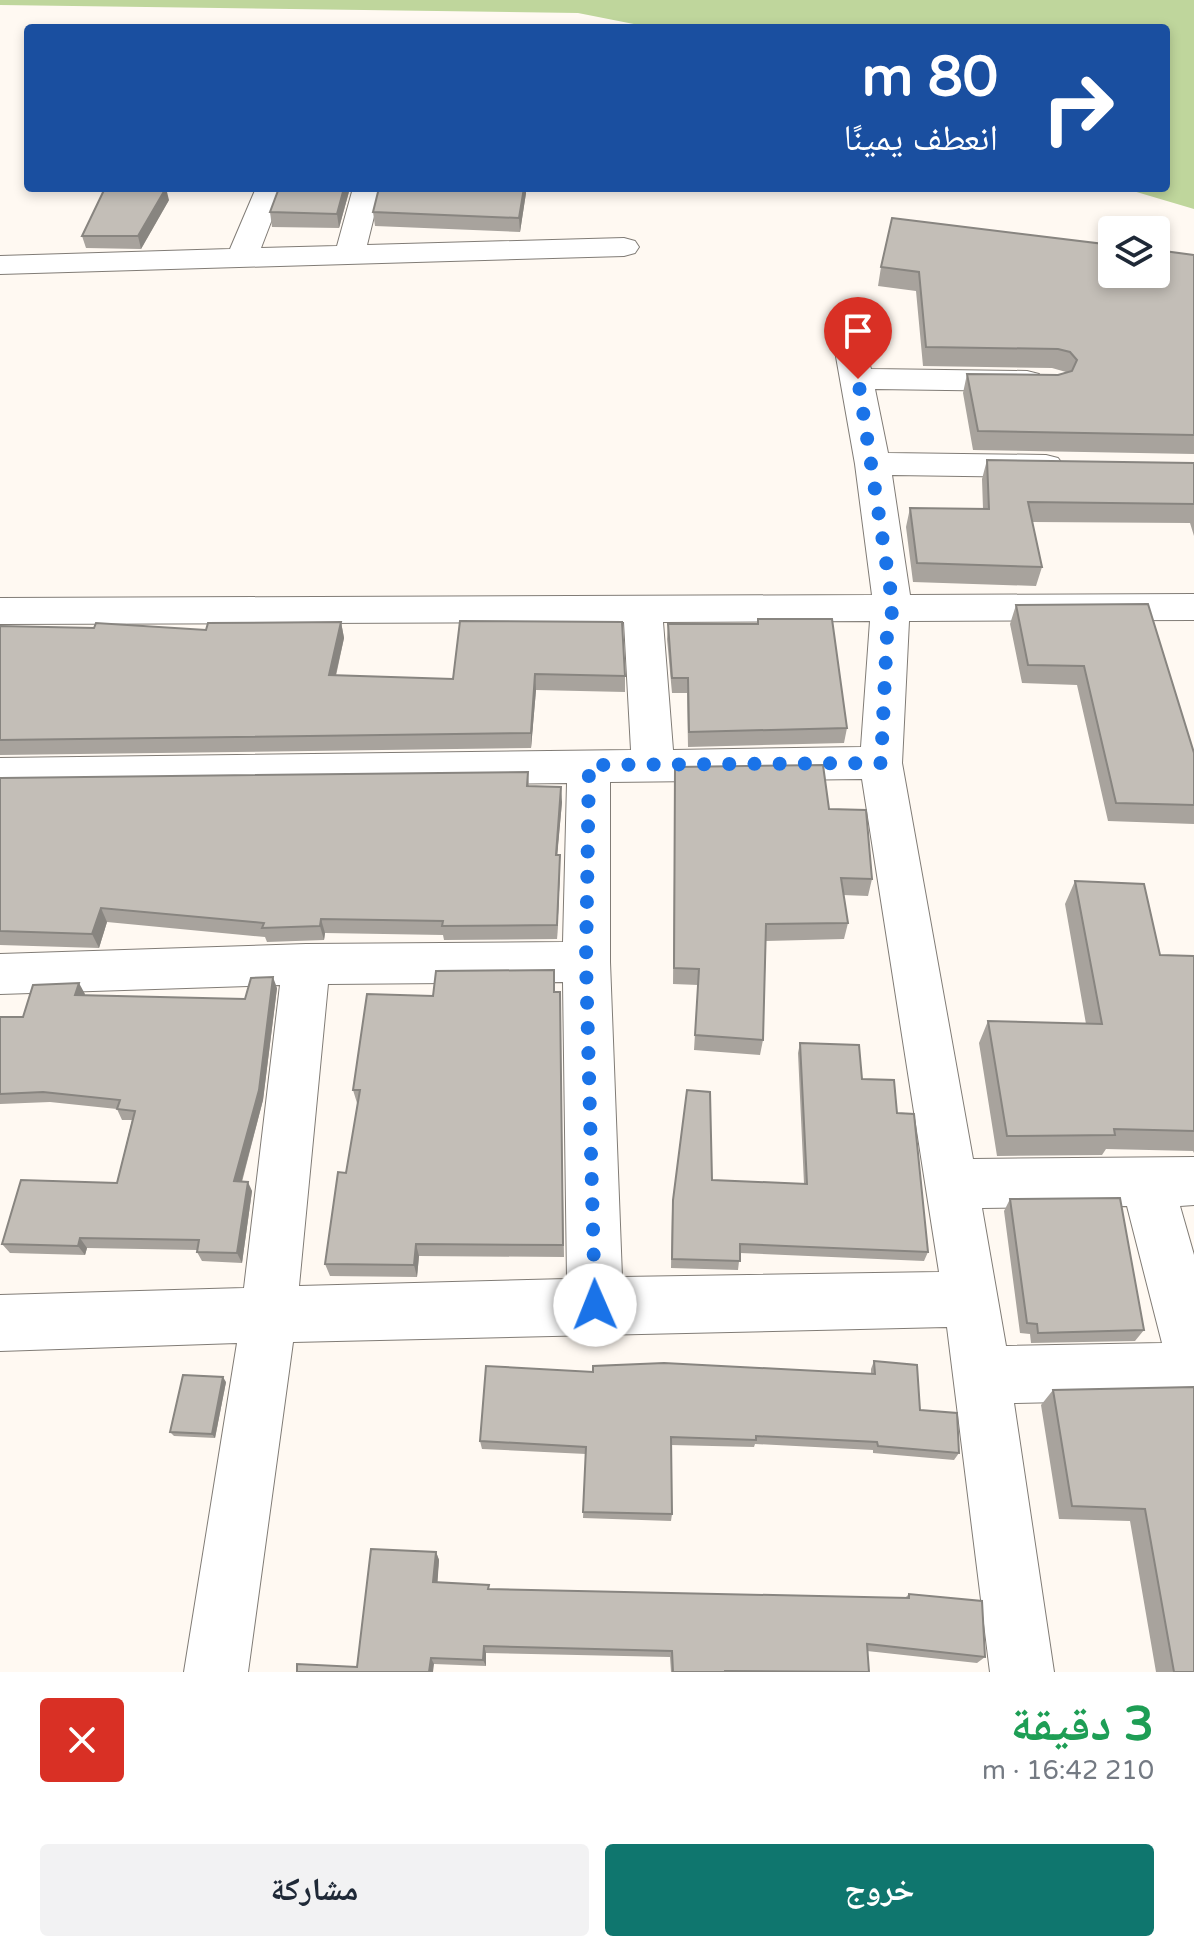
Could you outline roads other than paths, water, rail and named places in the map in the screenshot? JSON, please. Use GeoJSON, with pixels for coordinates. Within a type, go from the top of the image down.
{"type":"FeatureCollection","features":[{"type":"Feature","properties":{"kind":"street"},"geometry":{"type":"LineString","coordinates":[[241,260],[268,192]]}},
{"type":"Feature","properties":{"kind":"street"},"geometry":{"type":"LineString","coordinates":[[349,256],[366,192]]}},
{"type":"Feature","properties":{"kind":"street"},"geometry":{"type":"LineString","coordinates":[[0,265],[624,247]]}},
{"type":"Feature","properties":{"kind":"street"},"geometry":{"type":"LineString","coordinates":[[848,334],[873,464],[893,607],[887,635],[881,763],[971,1299],[1022,1672]]}},
{"type":"Feature","properties":{"kind":"street"},"geometry":{"type":"LineString","coordinates":[[858,379],[1052,381]]}},
{"type":"Feature","properties":{"kind":"street"},"geometry":{"type":"LineString","coordinates":[[873,464],[1072,467]]}},
{"type":"Feature","properties":{"kind":"street"},"geometry":{"type":"LineString","coordinates":[[0,611],[1194,607]]}},
{"type":"Feature","properties":{"kind":"street"},"geometry":{"type":"LineString","coordinates":[[643,609],[653,765]]}},
{"type":"Feature","properties":{"kind":"street"},"geometry":{"type":"LineString","coordinates":[[0,774],[881,763]]}},
{"type":"Feature","properties":{"kind":"street"},"geometry":{"type":"LineString","coordinates":[[589,765],[586,962],[595,1305]]}},
{"type":"Feature","properties":{"kind":"street"},"geometry":{"type":"LineString","coordinates":[[0,974],[306,964],[586,962]]}},
{"type":"Feature","properties":{"kind":"street"},"geometry":{"type":"LineString","coordinates":[[216,1672],[269,1315],[306,964]]}},
{"type":"Feature","properties":{"kind":"street"},"geometry":{"type":"LineString","coordinates":[[952,1184],[1171,1181],[1194,1356]]}},
{"type":"Feature","properties":{"kind":"street"},"geometry":{"type":"LineString","coordinates":[[0,1323],[595,1305],[971,1299]]}},
{"type":"Feature","properties":{"kind":"street"},"geometry":{"type":"LineString","coordinates":[[982,1375],[1194,1371]]}}]}
